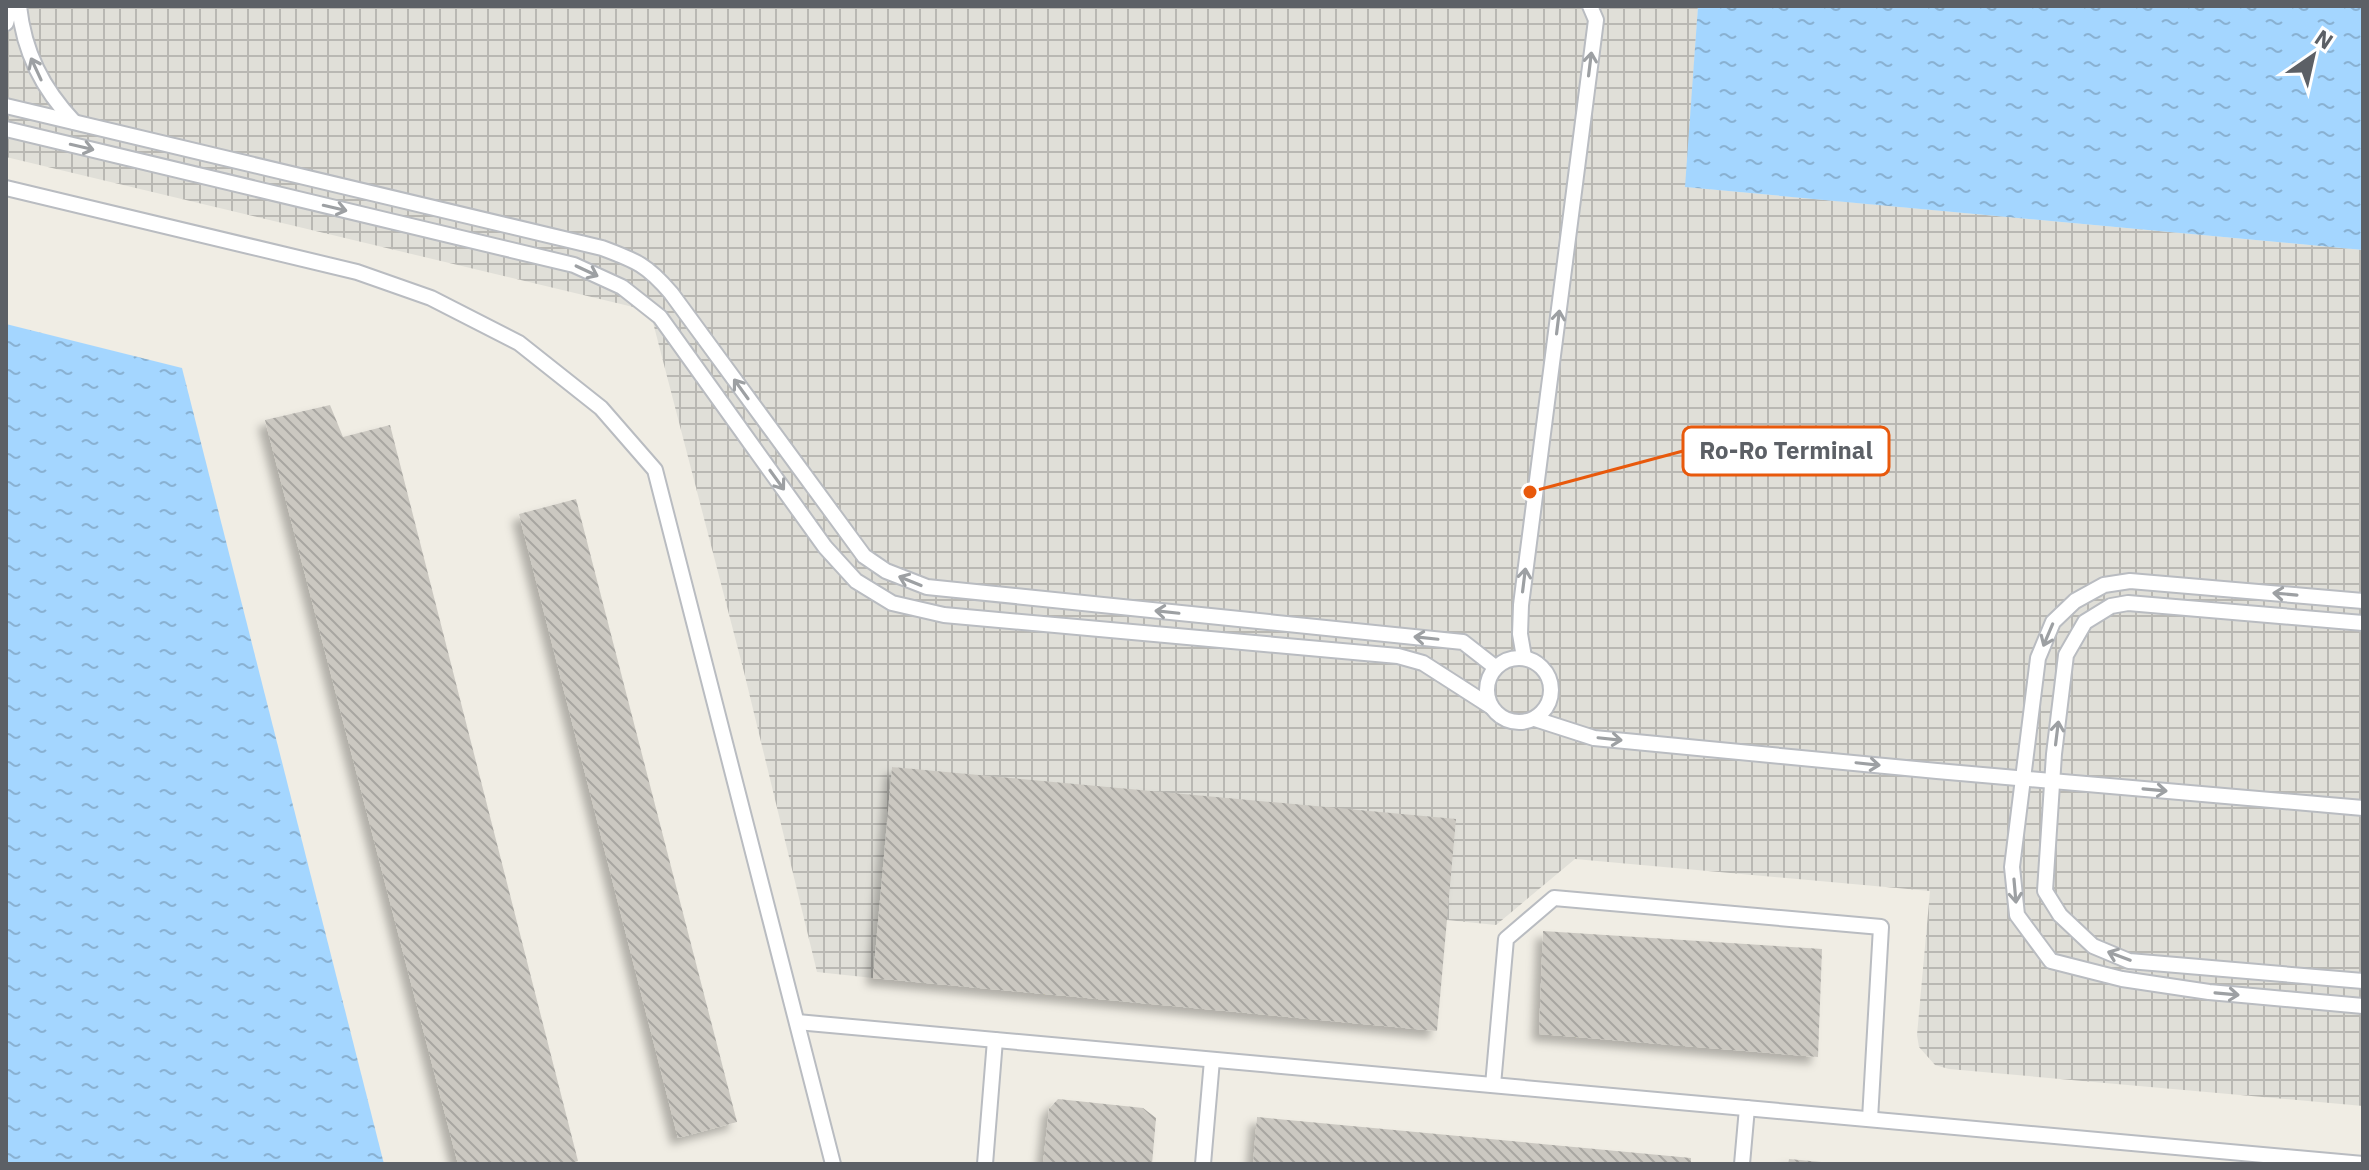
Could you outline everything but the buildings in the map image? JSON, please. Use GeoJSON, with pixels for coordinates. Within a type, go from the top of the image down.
{"type":"FeatureCollection","features":[{"type":"Feature","properties":{"kind":"lane"},"geometry":{"type":"LineString","coordinates":[[6,23],[11,6]]}},
{"type":"Feature","properties":{"kind":"lane"},"geometry":{"type":"LineString","coordinates":[[19,6],[21,27],[34,68],[54,101],[74,122]]}},
{"type":"Feature","properties":{"kind":"lane"},"geometry":{"type":"LineString","coordinates":[[1524,657],[1520,634],[1521,605],[1596,20],[1590,6]]}},
{"type":"Feature","properties":{"kind":"lane"},"geometry":{"type":"LineString","coordinates":[[6,106],[602,248],[633,259],[651,270],[671,293],[864,556],[886,571],[927,587],[1463,642],[1495,667]]}},
{"type":"Feature","properties":{"kind":"lane"},"geometry":{"type":"LineString","coordinates":[[6,129],[574,265],[622,287],[660,317],[825,547],[856,581],[892,603],[944,615],[1398,656],[1423,663],[1490,706],[1502,718],[1518,723],[1535,719],[1544,711],[1552,689],[1548,674],[1537,663],[1524,657],[1513,657],[1495,667],[1487,686],[1490,706]]}},
{"type":"Feature","properties":{"kind":"lane"},"geometry":{"type":"LineString","coordinates":[[6,188],[357,272],[431,298],[519,343],[601,408],[655,470],[833,1164]]}},
{"type":"Feature","properties":{"kind":"lane"},"geometry":{"type":"LineString","coordinates":[[2363,601],[2130,581],[2104,585],[2075,601],[2053,622],[2038,658],[2012,867],[2017,915],[2051,961],[2122,979],[2209,992],[2363,1006]]}},
{"type":"Feature","properties":{"kind":"lane"},"geometry":{"type":"LineString","coordinates":[[2363,623],[2128,603],[2111,606],[2085,622],[2066,655],[2045,856],[2045,891],[2060,915],[2093,946],[2129,961],[2363,981]]}},
{"type":"Feature","properties":{"kind":"lane"},"geometry":{"type":"LineString","coordinates":[[1535,719],[1594,738],[2363,808]]}},
{"type":"Feature","properties":{"kind":"lane"},"geometry":{"type":"LineString","coordinates":[[1493,1085],[1506,939],[1554,898],[1865,925],[1881,927],[1870,1119]]}},
{"type":"Feature","properties":{"kind":"lane"},"geometry":{"type":"LineString","coordinates":[[797,1022],[1870,1119],[2284,1160],[2363,1164]]}},
{"type":"Feature","properties":{"kind":"lane"},"geometry":{"type":"LineString","coordinates":[[985,1164],[995,1040]]}},
{"type":"Feature","properties":{"kind":"lane"},"geometry":{"type":"LineString","coordinates":[[1203,1164],[1212,1060]]}},
{"type":"Feature","properties":{"kind":"lane"},"geometry":{"type":"LineString","coordinates":[[1742,1164],[1747,1108]]}},
{"type":"Feature","properties":{"kind":"shaded area"},"geometry":{"type":"Polygon","coordinates":[[[6,6],[1698,6],[1686,187],[2363,250],[2363,1106],[1949,1069],[1935,1065],[1919,1047],[1917,1035],[1930,891],[1575,859],[1496,925],[1447,920],[893,767],[873,978],[817,972],[744,672],[650,311],[6,157],[6,6]]]}},
{"type":"Feature","properties":{"kind":"water"},"geometry":{"type":"Polygon","coordinates":[[[1698,6],[2363,6],[2363,250],[1685,187],[1698,6]]]}},
{"type":"Feature","properties":{"kind":"water"},"geometry":{"type":"Polygon","coordinates":[[[6,324],[182,368],[384,1164],[6,1164],[6,324]]]}},
{"type":"Feature","properties":{"kind":"place","name":"Ro-Ro Terminal"},"geometry":{"type":"Point","coordinates":[1530,492]}}]}
